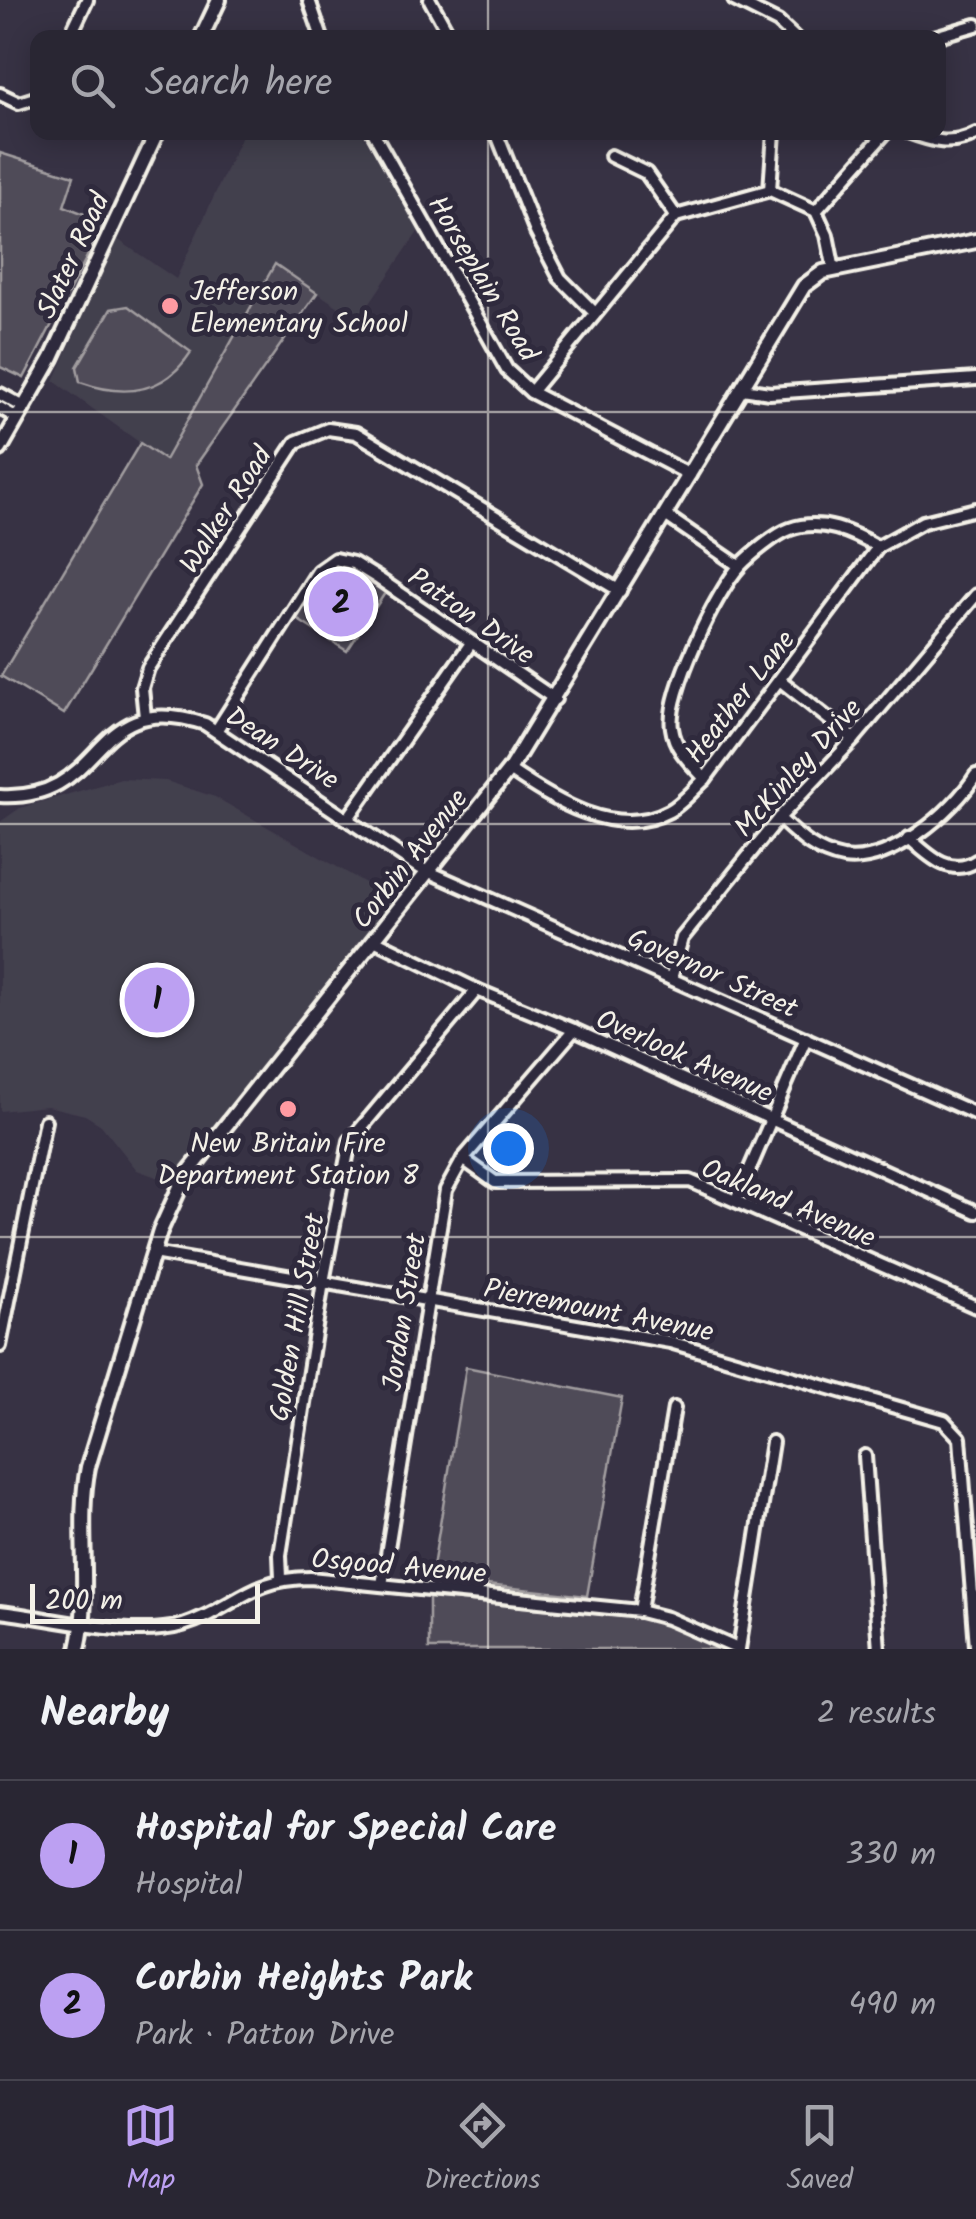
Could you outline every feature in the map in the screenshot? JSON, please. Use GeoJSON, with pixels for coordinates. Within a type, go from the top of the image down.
{"type":"FeatureCollection","features":[{"type":"Feature","properties":{"kind":"main road"},"geometry":{"type":"LineString","coordinates":[[204,30],[217,1]]}},
{"type":"Feature","properties":{"kind":"main road","name":"Slater Road"},"geometry":{"type":"LineString","coordinates":[[0,449],[52,358],[153,140]]}},
{"type":"Feature","properties":{"kind":"main road","name":"Corbin Avenue"},"geometry":{"type":"LineString","coordinates":[[78,1649],[84,1622],[86,1478],[169,1206],[194,1165],[432,872],[509,770],[804,286],[834,270],[976,241]]}},
{"type":"Feature","properties":{"kind":"street"},"geometry":{"type":"LineString","coordinates":[[72,30],[87,0]]}},
{"type":"Feature","properties":{"kind":"street"},"geometry":{"type":"LineString","coordinates":[[309,0],[319,30]]}},
{"type":"Feature","properties":{"kind":"street"},"geometry":{"type":"LineString","coordinates":[[430,0],[447,30]]}},
{"type":"Feature","properties":{"kind":"street"},"geometry":{"type":"LineString","coordinates":[[734,0],[786,30]]}},
{"type":"Feature","properties":{"kind":"street"},"geometry":{"type":"LineString","coordinates":[[946,34],[976,25]]}},
{"type":"Feature","properties":{"kind":"street"},"geometry":{"type":"LineString","coordinates":[[0,94],[19,103],[30,100]]}},
{"type":"Feature","properties":{"kind":"street"},"geometry":{"type":"LineString","coordinates":[[930,140],[961,142],[976,134]]}},
{"type":"Feature","properties":{"kind":"street","name":"Horseplain Road"},"geometry":{"type":"LineString","coordinates":[[378,140],[507,370],[531,392],[690,475]]}},
{"type":"Feature","properties":{"kind":"street"},"geometry":{"type":"LineString","coordinates":[[499,140],[536,232],[560,278],[594,312]]}},
{"type":"Feature","properties":{"kind":"street"},"geometry":{"type":"LineString","coordinates":[[770,190],[773,140]]}},
{"type":"Feature","properties":{"kind":"street"},"geometry":{"type":"LineString","coordinates":[[816,210],[879,140]]}},
{"type":"Feature","properties":{"kind":"street"},"geometry":{"type":"LineString","coordinates":[[610,156],[646,172],[676,216]]}},
{"type":"Feature","properties":{"kind":"street"},"geometry":{"type":"LineString","coordinates":[[531,392],[676,216],[770,190],[816,210],[827,235],[834,270]]}},
{"type":"Feature","properties":{"kind":"street"},"geometry":{"type":"LineString","coordinates":[[742,389],[770,393],[976,379]]}},
{"type":"Feature","properties":{"kind":"street"},"geometry":{"type":"LineString","coordinates":[[0,394],[20,413]]}},
{"type":"Feature","properties":{"kind":"street"},"geometry":{"type":"LineString","coordinates":[[0,408],[20,413]]}},
{"type":"Feature","properties":{"kind":"street","name":"Walker Road"},"geometry":{"type":"LineString","coordinates":[[145,717],[142,688],[156,655],[296,442],[320,430],[345,430],[368,439],[620,591]]}},
{"type":"Feature","properties":{"kind":"street","name":"Heather Lane"},"geometry":{"type":"LineString","coordinates":[[509,770],[596,818],[635,820],[670,811],[705,779],[878,547],[923,522],[976,509]]}},
{"type":"Feature","properties":{"kind":"street"},"geometry":{"type":"LineString","coordinates":[[665,515],[739,566]]}},
{"type":"Feature","properties":{"kind":"street"},"geometry":{"type":"LineString","coordinates":[[705,779],[676,745],[670,724],[673,702],[683,667],[739,566],[790,529],[842,527],[878,547]]}},
{"type":"Feature","properties":{"kind":"street","name":"Patton Drive"},"geometry":{"type":"LineString","coordinates":[[216,731],[329,561],[363,568],[555,699]]}},
{"type":"Feature","properties":{"kind":"street","name":"McKinley Drive"},"geometry":{"type":"LineString","coordinates":[[671,979],[682,938],[779,818],[854,739],[976,595]]}},
{"type":"Feature","properties":{"kind":"street"},"geometry":{"type":"LineString","coordinates":[[350,817],[471,643]]}},
{"type":"Feature","properties":{"kind":"street"},"geometry":{"type":"LineString","coordinates":[[781,681],[854,739]]}},
{"type":"Feature","properties":{"kind":"street","name":"Dean Drive"},"geometry":{"type":"LineString","coordinates":[[145,717],[176,716],[216,731],[432,872]]}},
{"type":"Feature","properties":{"kind":"street"},"geometry":{"type":"LineString","coordinates":[[0,796],[35,795],[60,787],[87,765],[111,734],[145,717]]}},
{"type":"Feature","properties":{"kind":"street"},"geometry":{"type":"LineString","coordinates":[[779,818],[807,845],[846,858],[881,852],[909,838],[974,784]]}},
{"type":"Feature","properties":{"kind":"street"},"geometry":{"type":"LineString","coordinates":[[909,838],[939,864],[969,866],[976,862]]}},
{"type":"Feature","properties":{"kind":"street","name":"Governor Street"},"geometry":{"type":"LineString","coordinates":[[432,872],[976,1114]]}},
{"type":"Feature","properties":{"kind":"street","name":"Overlook Avenue"},"geometry":{"type":"LineString","coordinates":[[376,940],[476,990],[574,1030],[976,1212]]}},
{"type":"Feature","properties":{"kind":"street","name":"Golden Hill Street"},"geometry":{"type":"LineString","coordinates":[[281,1578],[280,1555],[323,1282],[350,1141],[476,990]]}},
{"type":"Feature","properties":{"kind":"street","name":"Jordan Street"},"geometry":{"type":"LineString","coordinates":[[382,1585],[446,1190],[462,1159],[574,1030]]}},
{"type":"Feature","properties":{"kind":"street"},"geometry":{"type":"LineString","coordinates":[[736,1201],[806,1038]]}},
{"type":"Feature","properties":{"kind":"street"},"geometry":{"type":"LineString","coordinates":[[0,1346],[45,1121]]}},
{"type":"Feature","properties":{"kind":"street","name":"Oakland Avenue"},"geometry":{"type":"LineString","coordinates":[[462,1159],[495,1182],[690,1181],[976,1307]]}},
{"type":"Feature","properties":{"kind":"street","name":"Pierremount Avenue"},"geometry":{"type":"LineString","coordinates":[[153,1253],[670,1342],[944,1421],[960,1438],[972,1499],[976,1646]]}},
{"type":"Feature","properties":{"kind":"street"},"geometry":{"type":"LineString","coordinates":[[640,1611],[674,1408]]}},
{"type":"Feature","properties":{"kind":"street"},"geometry":{"type":"LineString","coordinates":[[739,1649],[772,1442]]}},
{"type":"Feature","properties":{"kind":"street"},"geometry":{"type":"LineString","coordinates":[[865,1456],[879,1649]]}},
{"type":"Feature","properties":{"kind":"street","name":"Osgood Avenue"},"geometry":{"type":"LineString","coordinates":[[0,1612],[156,1629],[183,1624],[244,1591],[281,1578],[640,1611],[667,1618],[739,1649]]}},
{"type":"Feature","properties":{"kind":"shaded area","name":"Jefferson Elementary School"},"geometry":{"type":"Polygon","coordinates":[[[240,140],[366,140],[420,229],[358,320],[276,265],[164,460],[54,381],[117,239],[176,279],[240,140]]]}},
{"type":"Feature","properties":{"kind":"shaded area"},"geometry":{"type":"Polygon","coordinates":[[[0,153],[74,176],[64,206],[105,222],[24,378],[0,367],[0,153]]]}},
{"type":"Feature","properties":{"kind":"shaded area"},"geometry":{"type":"Polygon","coordinates":[[[275,264],[317,293],[196,465],[203,484],[64,714],[1,676],[140,443],[165,460],[275,264]]]}},
{"type":"Feature","properties":{"kind":"shaded area"},"geometry":{"type":"Polygon","coordinates":[[[128,306],[191,352],[169,377],[142,389],[113,390],[80,382],[77,367],[111,309],[128,306]]]}},
{"type":"Feature","properties":{"kind":"shaded area"},"geometry":{"type":"Polygon","coordinates":[[[333,564],[349,566],[385,593],[347,651],[295,618],[333,564]]]}},
{"type":"Feature","properties":{"kind":"shaded area"},"geometry":{"type":"Polygon","coordinates":[[[121,779],[166,781],[215,797],[395,900],[170,1182],[137,1170],[101,1125],[85,1115],[47,1106],[0,1111],[0,822],[20,808],[121,779]]]}},
{"type":"Feature","properties":{"kind":"shaded area"},"geometry":{"type":"Polygon","coordinates":[[[466,1367],[622,1398],[587,1596],[431,1579],[466,1367]]]}},
{"type":"Feature","properties":{"kind":"shaded area"},"geometry":{"type":"Polygon","coordinates":[[[429,1598],[649,1619],[727,1649],[429,1649],[429,1598]]]}},
{"type":"Feature","properties":{"kind":"place","name":"Jefferson Elementary School"},"geometry":{"type":"Point","coordinates":[170,306]}},
{"type":"Feature","properties":{"kind":"place","name":"Corbin Heights Park"},"geometry":{"type":"Point","coordinates":[341,604]}},
{"type":"Feature","properties":{"kind":"place","name":"Hospital for Special Care"},"geometry":{"type":"Point","coordinates":[157,1000]}},
{"type":"Feature","properties":{"kind":"place","name":"New Britain Fire Department Station 8"},"geometry":{"type":"Point","coordinates":[288,1109]}}]}
